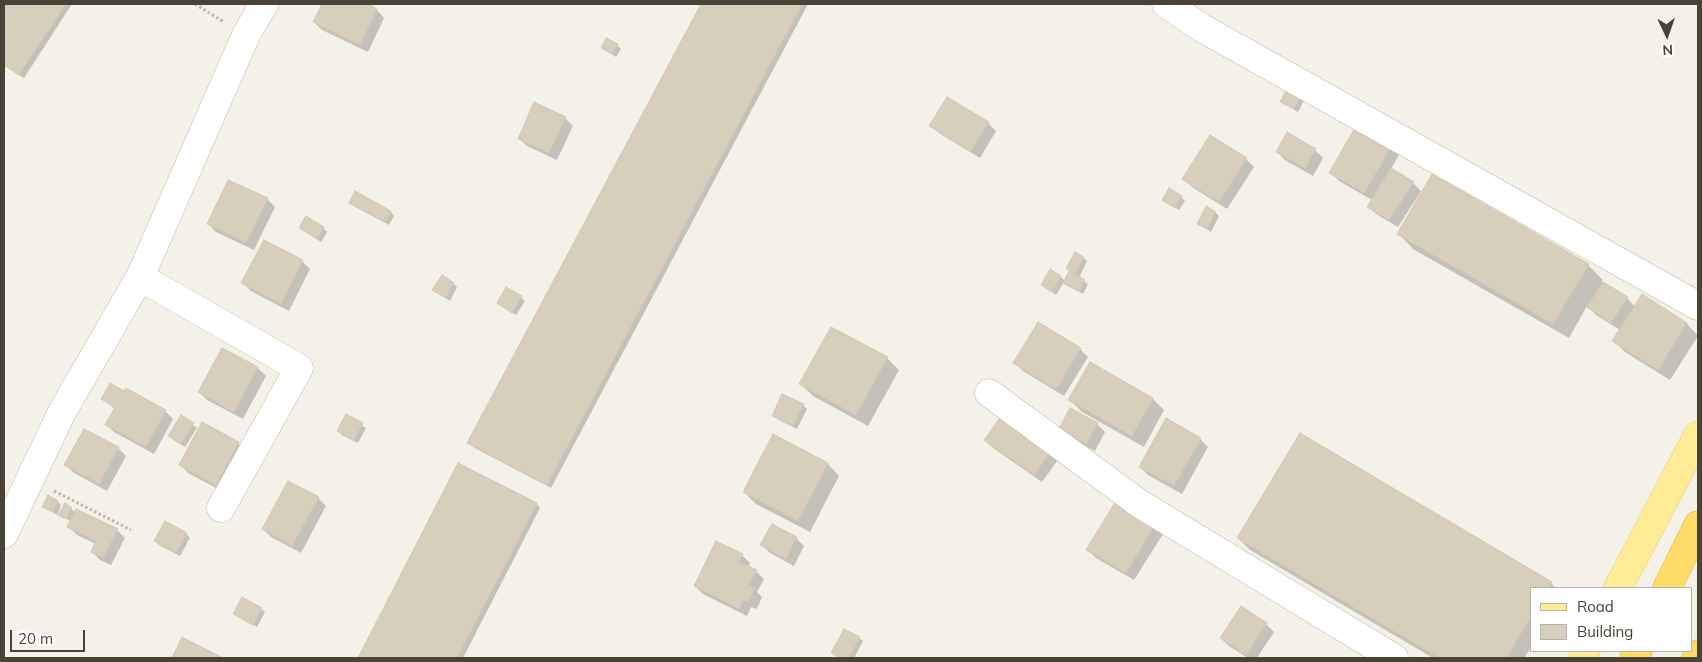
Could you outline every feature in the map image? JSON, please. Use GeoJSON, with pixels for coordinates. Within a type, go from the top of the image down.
{"type":"FeatureCollection","features":[{"type":"Feature","properties":{"kind":"highway"},"geometry":{"type":"LineString","coordinates":[[1667,587],[1698,524]]}},
{"type":"Feature","properties":{"kind":"highway"},"geometry":{"type":"LineString","coordinates":[[1696,658],[1698,654]]}},
{"type":"Feature","properties":{"kind":"main road"},"geometry":{"type":"LineString","coordinates":[[1619,587],[1698,435]]}},
{"type":"Feature","properties":{"kind":"street"},"geometry":{"type":"LineString","coordinates":[[4,534],[62,412],[140,277],[246,35],[264,4]]}},
{"type":"Feature","properties":{"kind":"street"},"geometry":{"type":"LineString","coordinates":[[1166,4],[1202,28],[1698,306]]}},
{"type":"Feature","properties":{"kind":"street"},"geometry":{"type":"LineString","coordinates":[[140,277],[299,368],[221,508]]}},
{"type":"Feature","properties":{"kind":"street"},"geometry":{"type":"LineString","coordinates":[[989,393],[1140,504],[1394,658]]}},
{"type":"Feature","properties":{"kind":"path"},"geometry":{"type":"LineString","coordinates":[[195,4],[246,35]]}},
{"type":"Feature","properties":{"kind":"path"},"geometry":{"type":"LineString","coordinates":[[29,478],[131,530]]}},
{"type":"Feature","properties":{"kind":"building"},"geometry":{"type":"Polygon","coordinates":[[[4,4],[66,4],[19,75],[4,65],[4,4]]]}},
{"type":"Feature","properties":{"kind":"building"},"geometry":{"type":"Polygon","coordinates":[[[322,4],[367,4],[377,9],[360,45],[313,22],[322,4]]]}},
{"type":"Feature","properties":{"kind":"building"},"geometry":{"type":"Polygon","coordinates":[[[701,4],[802,4],[547,485],[467,443],[701,4]]]}},
{"type":"Feature","properties":{"kind":"building"},"geometry":{"type":"Polygon","coordinates":[[[606,38],[618,44],[612,54],[601,48],[606,38]]]}},
{"type":"Feature","properties":{"kind":"building"},"geometry":{"type":"Polygon","coordinates":[[[1289,85],[1303,92],[1294,109],[1280,102],[1289,85]]]}},
{"type":"Feature","properties":{"kind":"building"},"geometry":{"type":"Polygon","coordinates":[[[947,97],[989,122],[971,151],[929,126],[947,97]]]}},
{"type":"Feature","properties":{"kind":"building"},"geometry":{"type":"Polygon","coordinates":[[[534,102],[566,117],[549,153],[518,139],[534,102]]]}},
{"type":"Feature","properties":{"kind":"building"},"geometry":{"type":"Polygon","coordinates":[[[1356,126],[1392,146],[1364,193],[1329,173],[1356,126]]]}},
{"type":"Feature","properties":{"kind":"building"},"geometry":{"type":"Polygon","coordinates":[[[1287,132],[1316,149],[1305,168],[1276,152],[1287,132]]]}},
{"type":"Feature","properties":{"kind":"building"},"geometry":{"type":"Polygon","coordinates":[[[1210,135],[1247,158],[1219,202],[1182,179],[1210,135]]]}},
{"type":"Feature","properties":{"kind":"building"},"geometry":{"type":"Polygon","coordinates":[[[1391,168],[1414,182],[1389,220],[1367,207],[1391,168]]]}},
{"type":"Feature","properties":{"kind":"building"},"geometry":{"type":"Polygon","coordinates":[[[1432,174],[1589,264],[1553,324],[1397,234],[1432,174]]]}},
{"type":"Feature","properties":{"kind":"building"},"geometry":{"type":"Polygon","coordinates":[[[228,180],[268,198],[246,243],[207,224],[228,180]]]}},
{"type":"Feature","properties":{"kind":"building"},"geometry":{"type":"Polygon","coordinates":[[[1169,188],[1182,196],[1175,208],[1162,200],[1169,188]]]}},
{"type":"Feature","properties":{"kind":"building"},"geometry":{"type":"Polygon","coordinates":[[[355,191],[391,211],[385,222],[349,203],[355,191]]]}},
{"type":"Feature","properties":{"kind":"building"},"geometry":{"type":"Polygon","coordinates":[[[1206,206],[1216,212],[1207,229],[1197,224],[1206,206]]]}},
{"type":"Feature","properties":{"kind":"building"},"geometry":{"type":"Polygon","coordinates":[[[306,216],[324,227],[317,239],[299,228],[306,216]]]}},
{"type":"Feature","properties":{"kind":"building"},"geometry":{"type":"Polygon","coordinates":[[[264,240],[303,260],[281,304],[241,283],[264,240]]]}},
{"type":"Feature","properties":{"kind":"building"},"geometry":{"type":"Polygon","coordinates":[[[1075,252],[1084,257],[1075,273],[1066,268],[1075,252]]]}},
{"type":"Feature","properties":{"kind":"building"},"geometry":{"type":"Polygon","coordinates":[[[1050,269],[1061,276],[1052,292],[1041,285],[1050,269]]]}},
{"type":"Feature","properties":{"kind":"building"},"geometry":{"type":"Polygon","coordinates":[[[1069,271],[1085,280],[1079,291],[1063,283],[1069,271]]]}},
{"type":"Feature","properties":{"kind":"building"},"geometry":{"type":"Polygon","coordinates":[[[442,275],[454,283],[446,298],[432,290],[442,275]]]}},
{"type":"Feature","properties":{"kind":"building"},"geometry":{"type":"Polygon","coordinates":[[[1603,282],[1628,297],[1611,323],[1587,307],[1603,282]]]}},
{"type":"Feature","properties":{"kind":"building"},"geometry":{"type":"Polygon","coordinates":[[[506,287],[522,296],[512,313],[497,303],[506,287]]]}},
{"type":"Feature","properties":{"kind":"building"},"geometry":{"type":"Polygon","coordinates":[[[1642,294],[1687,323],[1658,370],[1612,341],[1642,294]]]}},
{"type":"Feature","properties":{"kind":"building"},"geometry":{"type":"Polygon","coordinates":[[[1038,322],[1081,348],[1056,389],[1013,363],[1038,322]]]}},
{"type":"Feature","properties":{"kind":"building"},"geometry":{"type":"Polygon","coordinates":[[[831,327],[888,357],[856,415],[799,384],[831,327]]]}},
{"type":"Feature","properties":{"kind":"building"},"geometry":{"type":"Polygon","coordinates":[[[222,348],[258,367],[234,412],[198,392],[222,348]]]}},
{"type":"Feature","properties":{"kind":"building"},"geometry":{"type":"Polygon","coordinates":[[[1090,362],[1153,398],[1132,436],[1068,400],[1090,362]]]}},
{"type":"Feature","properties":{"kind":"building"},"geometry":{"type":"Polygon","coordinates":[[[110,383],[124,391],[126,388],[166,410],[146,447],[105,425],[115,407],[101,399],[110,383]]]}},
{"type":"Feature","properties":{"kind":"building"},"geometry":{"type":"Polygon","coordinates":[[[782,394],[804,404],[793,426],[772,416],[782,394]]]}},
{"type":"Feature","properties":{"kind":"building"},"geometry":{"type":"Polygon","coordinates":[[[1070,408],[1098,423],[1086,444],[1059,429],[1070,408]]]}},
{"type":"Feature","properties":{"kind":"building"},"geometry":{"type":"Polygon","coordinates":[[[346,414],[363,423],[354,440],[337,431],[346,414]]]}},
{"type":"Feature","properties":{"kind":"building"},"geometry":{"type":"Polygon","coordinates":[[[1003,414],[1053,449],[1034,475],[984,440],[1003,414]]]}},
{"type":"Feature","properties":{"kind":"building"},"geometry":{"type":"Polygon","coordinates":[[[181,415],[194,423],[181,444],[168,436],[181,415]]]}},
{"type":"Feature","properties":{"kind":"building"},"geometry":{"type":"Polygon","coordinates":[[[1166,418],[1201,438],[1174,486],[1139,467],[1166,418]]]}},
{"type":"Feature","properties":{"kind":"building"},"geometry":{"type":"Polygon","coordinates":[[[202,422],[239,442],[216,485],[179,465],[202,422]]]}},
{"type":"Feature","properties":{"kind":"building"},"geometry":{"type":"Polygon","coordinates":[[[84,429],[119,447],[99,484],[64,465],[84,429]]]}},
{"type":"Feature","properties":{"kind":"building"},"geometry":{"type":"Polygon","coordinates":[[[1300,433],[1552,582],[1549,587],[1530,587],[1530,619],[1506,658],[1439,658],[1237,538],[1300,433]]]}},
{"type":"Feature","properties":{"kind":"building"},"geometry":{"type":"Polygon","coordinates":[[[773,434],[828,463],[798,521],[743,492],[773,434]]]}},
{"type":"Feature","properties":{"kind":"building"},"geometry":{"type":"Polygon","coordinates":[[[458,463],[537,503],[457,658],[358,658],[458,463]]]}},
{"type":"Feature","properties":{"kind":"building"},"geometry":{"type":"Polygon","coordinates":[[[288,481],[319,497],[292,546],[262,529],[288,481]]]}},
{"type":"Feature","properties":{"kind":"building"},"geometry":{"type":"Polygon","coordinates":[[[48,495],[58,501],[53,512],[42,507],[48,495]]]}},
{"type":"Feature","properties":{"kind":"building"},"geometry":{"type":"Polygon","coordinates":[[[1116,501],[1155,525],[1126,573],[1086,550],[1116,501]]]}},
{"type":"Feature","properties":{"kind":"building"},"geometry":{"type":"Polygon","coordinates":[[[65,503],[72,508],[66,519],[58,515],[65,503]]]}},
{"type":"Feature","properties":{"kind":"building"},"geometry":{"type":"Polygon","coordinates":[[[76,509],[118,529],[103,558],[91,552],[96,541],[67,527],[76,509]]]}},
{"type":"Feature","properties":{"kind":"building"},"geometry":{"type":"Polygon","coordinates":[[[165,521],[187,533],[176,553],[154,541],[165,521]]]}},
{"type":"Feature","properties":{"kind":"building"},"geometry":{"type":"Polygon","coordinates":[[[772,524],[797,537],[786,559],[760,545],[772,524]]]}},
{"type":"Feature","properties":{"kind":"building"},"geometry":{"type":"Polygon","coordinates":[[[716,541],[743,554],[739,562],[757,570],[749,585],[755,588],[748,602],[743,600],[739,609],[694,586],[716,541]]]}},
{"type":"Feature","properties":{"kind":"building"},"geometry":{"type":"Polygon","coordinates":[[[242,597],[262,608],[253,625],[233,614],[242,597]]]}},
{"type":"Feature","properties":{"kind":"building"},"geometry":{"type":"Polygon","coordinates":[[[1241,606],[1267,623],[1246,655],[1220,638],[1241,606]]]}},
{"type":"Feature","properties":{"kind":"building"},"geometry":{"type":"Polygon","coordinates":[[[844,629],[860,637],[849,658],[841,658],[831,653],[844,629]]]}},
{"type":"Feature","properties":{"kind":"building"},"geometry":{"type":"Polygon","coordinates":[[[182,637],[223,658],[172,658],[182,637]]]}}]}
